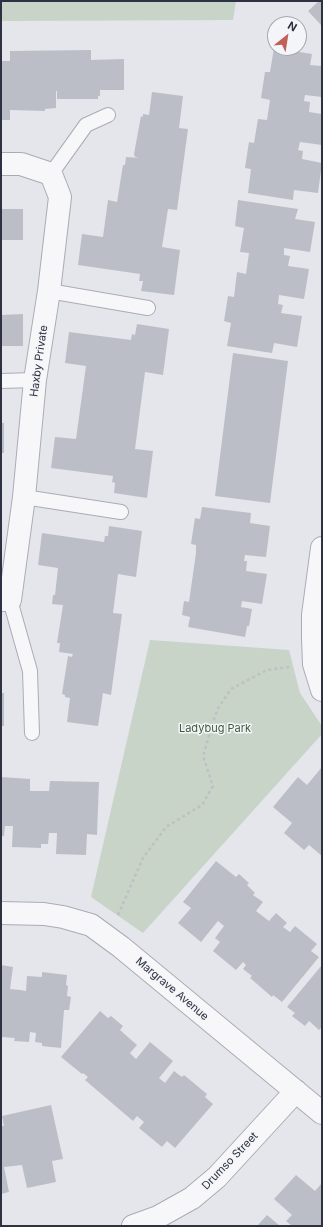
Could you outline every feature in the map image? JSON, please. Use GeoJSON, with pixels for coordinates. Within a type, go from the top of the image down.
{"type":"FeatureCollection","features":[{"type":"Feature","properties":{"kind":"street"},"geometry":{"type":"LineString","coordinates":[[1,164],[20,164],[51,174]]}},
{"type":"Feature","properties":{"kind":"street","name":"Haxby Private"},"geometry":{"type":"LineString","coordinates":[[6,600],[24,497],[35,380],[49,292],[60,197],[51,174]]}},
{"type":"Feature","properties":{"kind":"street"},"geometry":{"type":"LineString","coordinates":[[322,548],[313,615],[314,664],[322,690]]}},
{"type":"Feature","properties":{"kind":"street","name":"Margrave Avenue"},"geometry":{"type":"LineString","coordinates":[[1,913],[44,914],[63,917],[90,925],[127,952],[322,1113]]}},
{"type":"Feature","properties":{"kind":"street","name":"Drumso Street"},"geometry":{"type":"LineString","coordinates":[[133,1226],[158,1217],[192,1198],[217,1177],[296,1091]]}},
{"type":"Feature","properties":{"kind":"lane"},"geometry":{"type":"LineString","coordinates":[[51,174],[86,125],[108,115]]}},
{"type":"Feature","properties":{"kind":"lane"},"geometry":{"type":"LineString","coordinates":[[49,292],[148,308]]}},
{"type":"Feature","properties":{"kind":"lane"},"geometry":{"type":"LineString","coordinates":[[1,381],[35,380]]}},
{"type":"Feature","properties":{"kind":"lane"},"geometry":{"type":"LineString","coordinates":[[24,497],[121,512]]}},
{"type":"Feature","properties":{"kind":"lane"},"geometry":{"type":"LineString","coordinates":[[6,600],[30,671],[32,733]]}},
{"type":"Feature","properties":{"kind":"path"},"geometry":{"type":"LineString","coordinates":[[108,938],[143,858],[166,827],[202,805],[213,786],[203,756],[216,710],[231,689],[267,670],[314,664]]}},
{"type":"Feature","properties":{"kind":"green space"},"geometry":{"type":"Polygon","coordinates":[[[1,1],[236,1],[233,20],[1,21],[1,1]]]}},
{"type":"Feature","properties":{"kind":"green space","name":"Ladybug Park"},"geometry":{"type":"Polygon","coordinates":[[[150,640],[289,650],[300,693],[322,726],[322,734],[143,933],[91,897],[150,640]]]}},
{"type":"Feature","properties":{"kind":"building"},"geometry":{"type":"Polygon","coordinates":[[[319,1],[322,1],[322,26],[308,11],[319,1]]]}},
{"type":"Feature","properties":{"kind":"building"},"geometry":{"type":"Polygon","coordinates":[[[91,50],[91,60],[124,59],[124,90],[100,90],[100,96],[98,96],[98,99],[57,99],[56,91],[56,108],[45,109],[45,111],[10,110],[10,120],[1,120],[1,61],[10,61],[10,51],[91,50]]]}},
{"type":"Feature","properties":{"kind":"building"},"geometry":{"type":"Polygon","coordinates":[[[307,53],[312,54],[310,65],[322,66],[322,97],[305,95],[304,101],[310,102],[309,112],[322,114],[322,145],[300,142],[298,150],[303,151],[302,159],[322,163],[318,193],[294,190],[293,200],[248,193],[251,169],[245,168],[249,142],[254,143],[258,119],[267,120],[270,100],[261,98],[265,72],[270,72],[273,56],[307,56],[307,53]]]}},
{"type":"Feature","properties":{"kind":"building"},"geometry":{"type":"Polygon","coordinates":[[[152,92],[183,96],[179,128],[188,129],[177,210],[168,209],[162,247],[180,250],[174,295],[141,291],[143,281],[139,281],[140,274],[78,265],[82,234],[103,237],[108,200],[117,202],[123,165],[125,165],[126,157],[139,158],[135,157],[134,154],[141,116],[143,117],[143,114],[149,115],[152,92]]]}},
{"type":"Feature","properties":{"kind":"building"},"geometry":{"type":"Polygon","coordinates":[[[238,200],[298,209],[295,219],[315,222],[310,252],[284,248],[284,255],[290,256],[288,266],[309,269],[304,299],[279,295],[278,304],[283,305],[281,313],[302,316],[297,347],[274,343],[272,353],[227,346],[231,323],[224,321],[228,296],[234,297],[237,272],[246,274],[249,253],[240,252],[244,228],[235,226],[238,200]]]}},
{"type":"Feature","properties":{"kind":"building"},"geometry":{"type":"Polygon","coordinates":[[[1,209],[23,209],[23,240],[1,240],[1,209]]]}},
{"type":"Feature","properties":{"kind":"building"},"geometry":{"type":"Polygon","coordinates":[[[23,314],[23,346],[1,346],[1,315],[23,314]]]}},
{"type":"Feature","properties":{"kind":"building"},"geometry":{"type":"Polygon","coordinates":[[[137,324],[169,329],[163,375],[145,372],[135,449],[153,451],[147,498],[114,493],[115,483],[112,482],[113,476],[51,468],[55,437],[76,439],[86,366],[65,363],[69,332],[131,340],[132,334],[135,335],[137,324]]]}},
{"type":"Feature","properties":{"kind":"building"},"geometry":{"type":"Polygon","coordinates":[[[233,353],[288,361],[270,503],[215,496],[233,353]]]}},
{"type":"Feature","properties":{"kind":"building"},"geometry":{"type":"Polygon","coordinates":[[[1,423],[4,423],[4,453],[1,453],[1,423]]]}},
{"type":"Feature","properties":{"kind":"building"},"geometry":{"type":"Polygon","coordinates":[[[202,507],[251,513],[250,523],[270,526],[266,557],[245,555],[244,561],[247,561],[246,571],[267,574],[262,604],[242,601],[241,607],[252,609],[249,626],[247,626],[245,637],[188,627],[190,617],[182,615],[184,601],[189,602],[196,553],[196,545],[191,544],[195,518],[200,519],[202,507]]]}},
{"type":"Feature","properties":{"kind":"building"},"geometry":{"type":"Polygon","coordinates":[[[109,526],[142,531],[136,577],[118,574],[113,613],[122,614],[111,695],[103,693],[98,726],[67,722],[70,698],[65,697],[65,695],[62,694],[68,656],[72,657],[73,654],[59,652],[60,643],[57,643],[63,605],[52,604],[53,595],[55,595],[58,568],[38,565],[42,533],[104,542],[105,536],[108,536],[109,526]]]}},
{"type":"Feature","properties":{"kind":"building"},"geometry":{"type":"Polygon","coordinates":[[[1,693],[4,693],[4,726],[1,726],[1,693]]]}},
{"type":"Feature","properties":{"kind":"building"},"geometry":{"type":"Polygon","coordinates":[[[322,767],[322,856],[309,845],[304,850],[284,833],[292,823],[273,807],[298,777],[307,785],[322,767]]]}},
{"type":"Feature","properties":{"kind":"building"},"geometry":{"type":"Polygon","coordinates":[[[1,777],[30,779],[30,791],[49,791],[50,781],[99,782],[97,835],[87,834],[86,855],[56,854],[57,833],[49,833],[48,844],[41,844],[41,848],[12,847],[13,826],[5,826],[4,836],[1,836],[1,777]]]}},
{"type":"Feature","properties":{"kind":"building"},"geometry":{"type":"Polygon","coordinates":[[[216,861],[236,877],[239,874],[249,883],[247,885],[255,893],[253,895],[263,902],[256,911],[269,921],[276,913],[287,923],[283,927],[290,932],[295,926],[317,944],[311,951],[319,957],[282,1002],[273,995],[272,997],[250,978],[252,976],[243,969],[246,965],[243,962],[236,970],[213,951],[220,942],[215,938],[224,926],[218,921],[201,942],[178,923],[191,908],[183,902],[216,861]]]}},
{"type":"Feature","properties":{"kind":"building"},"geometry":{"type":"Polygon","coordinates":[[[1,965],[13,967],[10,989],[26,991],[27,976],[42,977],[42,972],[67,975],[67,996],[71,997],[69,1010],[64,1010],[61,1048],[42,1046],[42,1043],[35,1042],[36,1033],[30,1032],[29,1042],[14,1041],[15,1038],[1,1037],[1,965]]]}},
{"type":"Feature","properties":{"kind":"building"},"geometry":{"type":"Polygon","coordinates":[[[322,965],[322,1027],[319,1030],[309,1021],[305,1026],[292,1016],[295,1013],[287,1007],[322,965]]]}},
{"type":"Feature","properties":{"kind":"building"},"geometry":{"type":"Polygon","coordinates":[[[100,1011],[108,1018],[111,1016],[123,1026],[120,1030],[137,1045],[130,1053],[136,1059],[150,1042],[173,1061],[159,1078],[165,1083],[174,1071],[182,1077],[184,1075],[207,1094],[205,1097],[213,1104],[175,1148],[167,1141],[162,1147],[139,1128],[144,1122],[137,1116],[133,1121],[85,1080],[88,1077],[61,1057],[100,1011]]]}},
{"type":"Feature","properties":{"kind":"building"},"geometry":{"type":"Polygon","coordinates":[[[51,1105],[63,1159],[52,1161],[56,1182],[27,1188],[22,1165],[4,1167],[9,1192],[1,1194],[1,1126],[4,1126],[2,1116],[51,1105]]]}},
{"type":"Feature","properties":{"kind":"building"},"geometry":{"type":"Polygon","coordinates":[[[296,1175],[315,1191],[321,1184],[322,1185],[322,1226],[292,1226],[286,1221],[292,1215],[274,1199],[296,1175]]]}},
{"type":"Feature","properties":{"kind":"building"},"geometry":{"type":"Polygon","coordinates":[[[267,1215],[280,1226],[257,1226],[267,1215]]]}}]}
